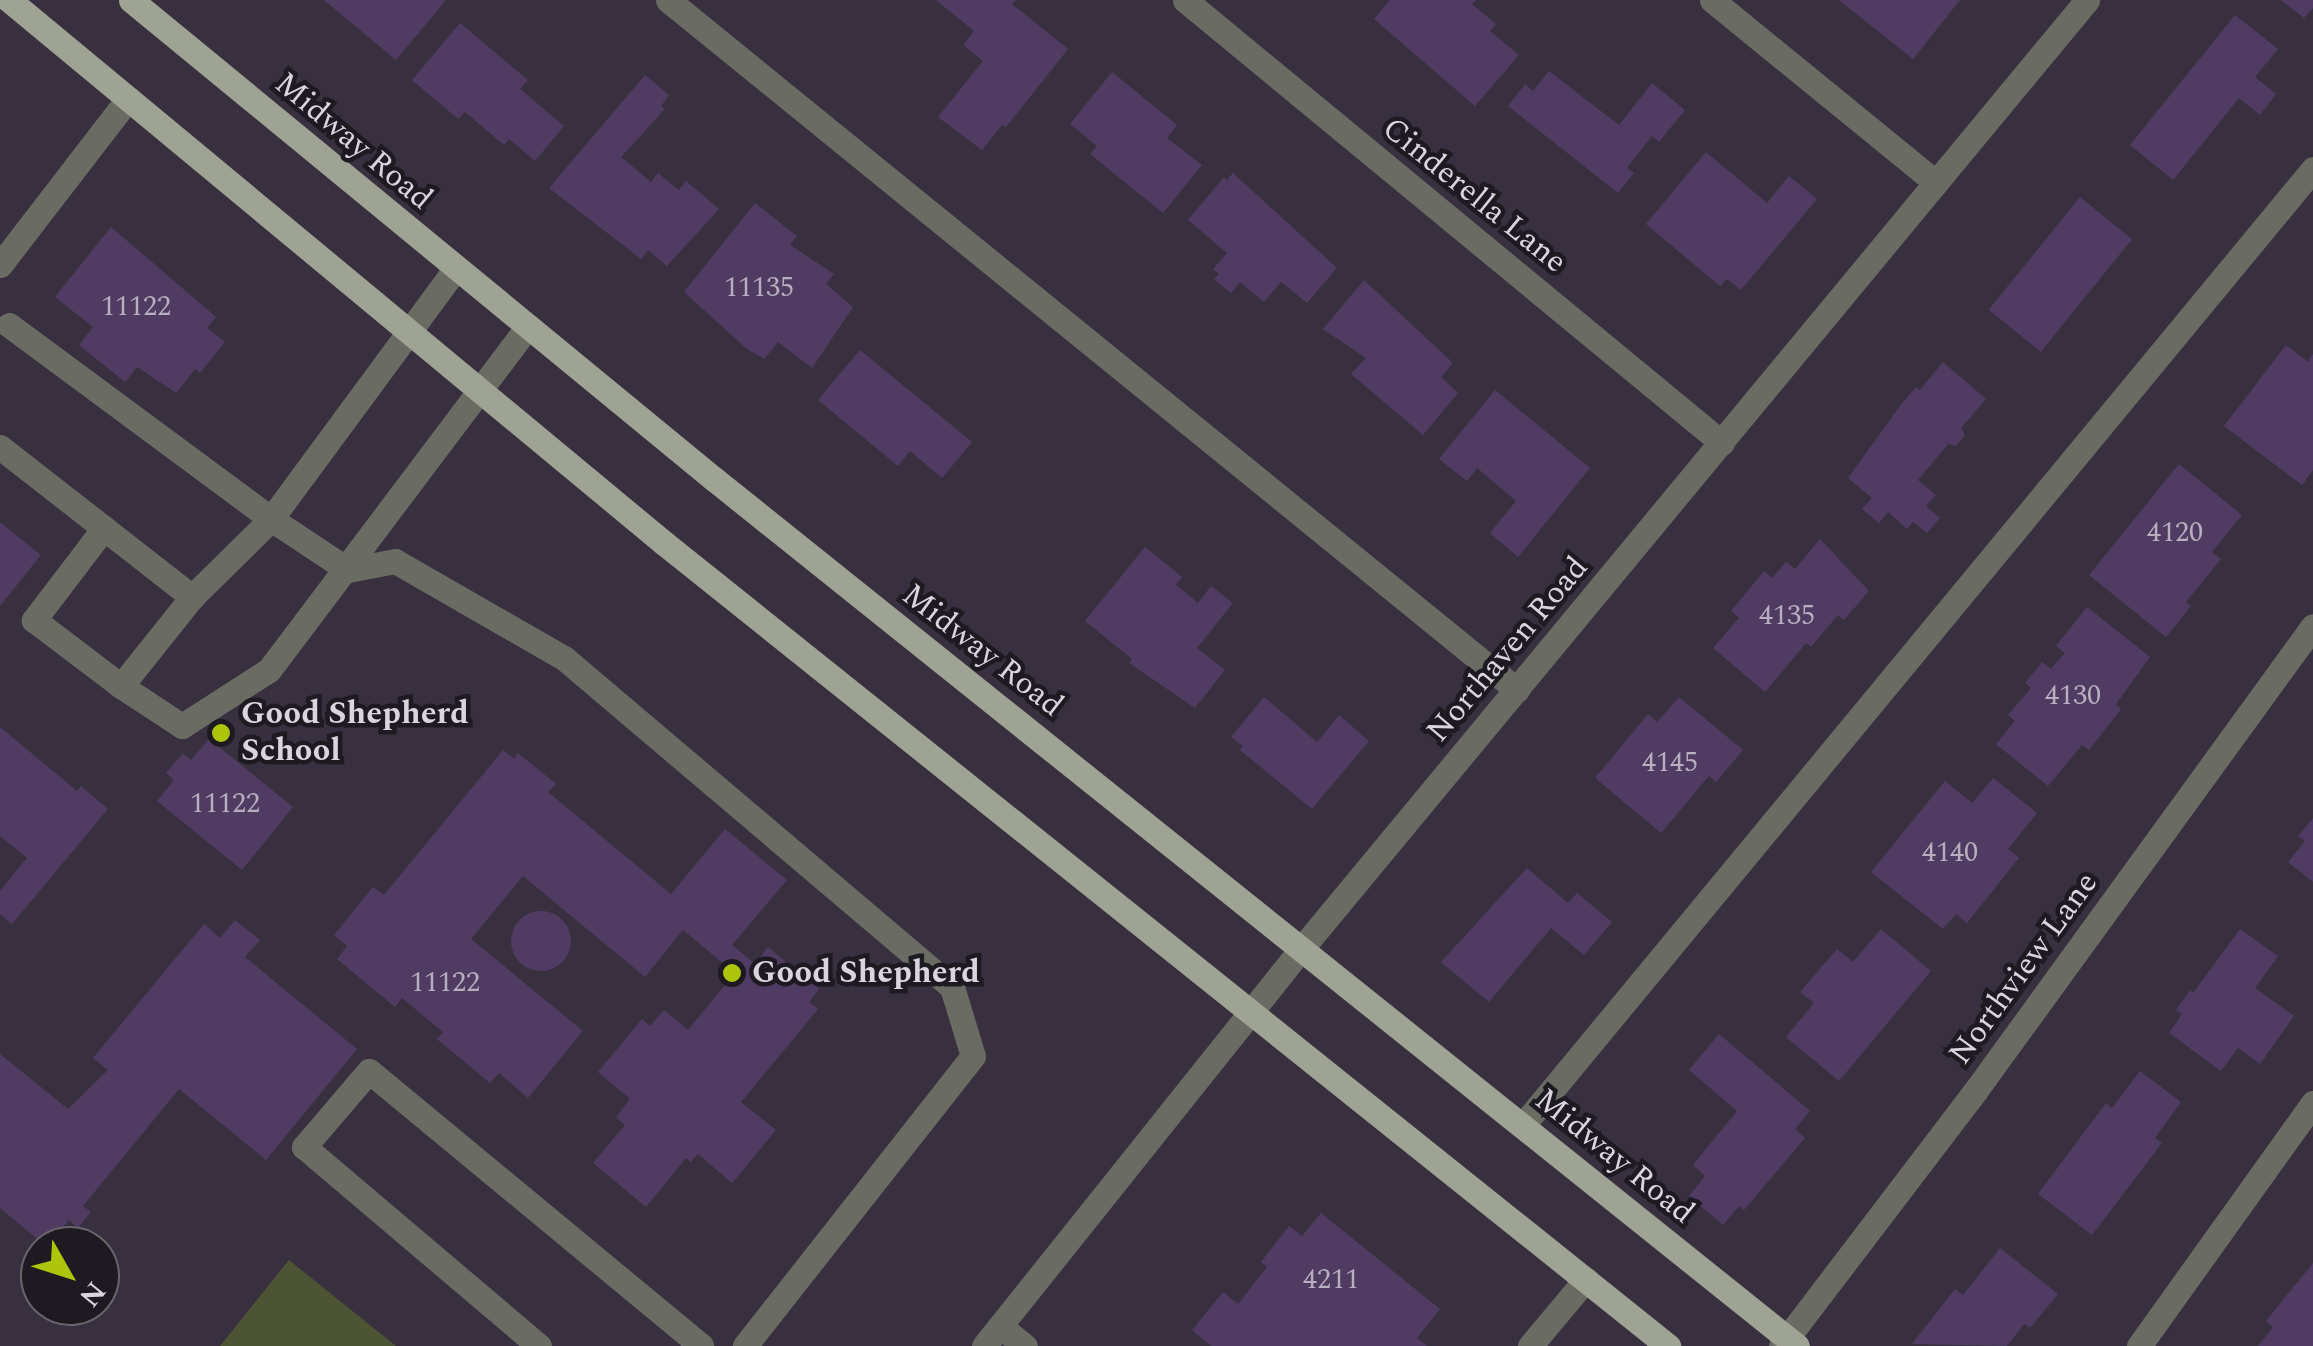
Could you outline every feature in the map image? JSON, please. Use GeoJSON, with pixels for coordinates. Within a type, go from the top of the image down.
{"type":"FeatureCollection","features":[{"type":"Feature","properties":{"kind":"main road"},"geometry":{"type":"LineString","coordinates":[[9,0],[664,543],[1253,1010],[1668,1346]]}},
{"type":"Feature","properties":{"kind":"main road","name":"Midway Road"},"geometry":{"type":"LineString","coordinates":[[132,0],[527,328],[1523,1125],[1789,1343]]}},
{"type":"Feature","properties":{"kind":"street"},"geometry":{"type":"LineString","coordinates":[[668,0],[1517,690]]}},
{"type":"Feature","properties":{"kind":"street","name":"Cinderella Lane"},"geometry":{"type":"LineString","coordinates":[[1184,0],[1722,443]]}},
{"type":"Feature","properties":{"kind":"street"},"geometry":{"type":"LineString","coordinates":[[1712,0],[1936,183]]}},
{"type":"Feature","properties":{"kind":"street","name":"Northaven Road"},"geometry":{"type":"LineString","coordinates":[[992,1336],[1302,948],[2087,0]]}},
{"type":"Feature","properties":{"kind":"street"},"geometry":{"type":"LineString","coordinates":[[0,265],[128,99]]}},
{"type":"Feature","properties":{"kind":"street"},"geometry":{"type":"LineString","coordinates":[[1523,1125],[2313,169]]}},
{"type":"Feature","properties":{"kind":"street"},"geometry":{"type":"LineString","coordinates":[[121,686],[192,597],[271,519],[407,329],[455,269]]}},
{"type":"Feature","properties":{"kind":"street"},"geometry":{"type":"LineString","coordinates":[[3,323],[271,519],[348,570],[395,562],[564,658],[952,987],[973,1056],[745,1346]]}},
{"type":"Feature","properties":{"kind":"street"},"geometry":{"type":"LineString","coordinates":[[104,528],[34,620],[182,726],[269,670],[527,328]]}},
{"type":"Feature","properties":{"kind":"street"},"geometry":{"type":"LineString","coordinates":[[0,447],[192,597]]}},
{"type":"Feature","properties":{"kind":"street","name":"Northview Lane"},"geometry":{"type":"LineString","coordinates":[[1789,1343],[2313,626]]}},
{"type":"Feature","properties":{"kind":"street"},"geometry":{"type":"LineString","coordinates":[[539,1346],[304,1147],[369,1071],[701,1346]]}},
{"type":"Feature","properties":{"kind":"street"},"geometry":{"type":"LineString","coordinates":[[2139,1346],[2313,1103]]}},
{"type":"Feature","properties":{"kind":"street"},"geometry":{"type":"LineString","coordinates":[[1530,1346],[1586,1279]]}},
{"type":"Feature","properties":{"kind":"street"},"geometry":{"type":"LineString","coordinates":[[992,1336],[1024,1346]]}},
{"type":"Feature","properties":{"kind":"green space"},"geometry":{"type":"Polygon","coordinates":[[[289,1260],[396,1346],[220,1346],[289,1260]]]}},
{"type":"Feature","properties":{"kind":"building"},"geometry":{"type":"Polygon","coordinates":[[[324,0],[446,0],[396,60],[324,0]]]}},
{"type":"Feature","properties":{"kind":"building"},"geometry":{"type":"Polygon","coordinates":[[[936,0],[1016,0],[1012,4],[1068,49],[1006,127],[1002,125],[982,150],[938,117],[983,61],[963,45],[974,31],[936,0]]]}},
{"type":"Feature","properties":{"kind":"building"},"geometry":{"type":"Polygon","coordinates":[[[1390,0],[1476,0],[1472,4],[1496,24],[1490,31],[1519,55],[1475,106],[1374,19],[1390,0]]]}},
{"type":"Feature","properties":{"kind":"building"},"geometry":{"type":"Polygon","coordinates":[[[1839,0],[1960,0],[1913,59],[1839,0]]]}},
{"type":"Feature","properties":{"kind":"building"},"geometry":{"type":"Polygon","coordinates":[[[2281,0],[2313,0],[2313,8],[2304,18],[2281,0]]]}},
{"type":"Feature","properties":{"kind":"building"},"geometry":{"type":"Polygon","coordinates":[[[2235,15],[2278,49],[2255,77],[2276,94],[2260,115],[2239,98],[2173,180],[2130,145],[2235,15]]]}},
{"type":"Feature","properties":{"kind":"building"},"geometry":{"type":"Polygon","coordinates":[[[460,23],[528,80],[520,89],[564,126],[535,161],[509,139],[504,145],[465,112],[458,119],[412,80],[460,23]]]}},
{"type":"Feature","properties":{"kind":"building"},"geometry":{"type":"Polygon","coordinates":[[[1549,71],[1619,125],[1652,83],[1685,110],[1659,142],[1652,136],[1627,168],[1634,173],[1618,193],[1508,106],[1525,84],[1533,91],[1549,71]]]}},
{"type":"Feature","properties":{"kind":"building"},"geometry":{"type":"Polygon","coordinates":[[[1112,72],[1177,125],[1167,138],[1202,165],[1163,213],[1090,154],[1097,146],[1070,124],[1112,72]]]}},
{"type":"Feature","properties":{"kind":"building"},"geometry":{"type":"Polygon","coordinates":[[[645,75],[669,95],[661,106],[665,109],[621,157],[651,182],[658,173],[679,190],[686,181],[719,209],[667,266],[648,250],[641,259],[549,188],[645,75]]]}},
{"type":"Feature","properties":{"kind":"building"},"geometry":{"type":"Polygon","coordinates":[[[1706,152],[1767,203],[1789,176],[1817,199],[1741,290],[1727,279],[1720,286],[1646,224],[1706,152]]]}},
{"type":"Feature","properties":{"kind":"building"},"geometry":{"type":"Polygon","coordinates":[[[1233,173],[1337,268],[1307,303],[1281,282],[1264,302],[1240,282],[1231,293],[1214,279],[1219,274],[1213,269],[1227,253],[1188,220],[1224,177],[1227,180],[1233,173]]]}},
{"type":"Feature","properties":{"kind":"building"},"geometry":{"type":"Polygon","coordinates":[[[2080,197],[2132,239],[2041,352],[1989,310],[2080,197]]]}},
{"type":"Feature","properties":{"kind":"building"},"geometry":{"type":"Polygon","coordinates":[[[755,203],[797,236],[790,245],[834,274],[826,284],[853,307],[812,368],[778,342],[764,359],[747,349],[684,292],[755,203]]]}},
{"type":"Feature","properties":{"kind":"building"},"geometry":{"type":"Polygon","coordinates":[[[111,227],[216,317],[207,328],[225,342],[200,373],[195,369],[176,393],[137,367],[125,382],[79,345],[93,327],[55,297],[111,227]]]}},
{"type":"Feature","properties":{"kind":"building"},"geometry":{"type":"Polygon","coordinates":[[[1364,280],[1453,363],[1441,377],[1458,393],[1423,435],[1351,374],[1366,358],[1323,329],[1364,280]]]}},
{"type":"Feature","properties":{"kind":"building"},"geometry":{"type":"Polygon","coordinates":[[[2286,345],[2308,362],[2313,354],[2313,470],[2302,485],[2224,426],[2286,345]]]}},
{"type":"Feature","properties":{"kind":"building"},"geometry":{"type":"Polygon","coordinates":[[[860,350],[972,442],[942,478],[910,451],[898,466],[818,400],[860,350]]]}},
{"type":"Feature","properties":{"kind":"building"},"geometry":{"type":"Polygon","coordinates":[[[1943,362],[1986,399],[1961,428],[1965,435],[1956,446],[1948,444],[1918,480],[1936,495],[1926,506],[1940,518],[1927,533],[1913,522],[1907,529],[1888,512],[1879,523],[1862,509],[1872,498],[1848,478],[1900,406],[1916,387],[1920,390],[1943,362]]]}},
{"type":"Feature","properties":{"kind":"building"},"geometry":{"type":"Polygon","coordinates":[[[1495,390],[1590,468],[1518,557],[1490,533],[1516,501],[1477,468],[1467,481],[1439,459],[1495,390]]]}},
{"type":"Feature","properties":{"kind":"building"},"geometry":{"type":"Polygon","coordinates":[[[2179,464],[2242,515],[2212,552],[2221,559],[2186,602],[2191,606],[2166,637],[2089,575],[2179,464]]]}},
{"type":"Feature","properties":{"kind":"building"},"geometry":{"type":"Polygon","coordinates":[[[0,522],[41,555],[0,606],[0,522]]]}},
{"type":"Feature","properties":{"kind":"building"},"geometry":{"type":"Polygon","coordinates":[[[1820,539],[1869,591],[1844,620],[1838,615],[1811,647],[1806,643],[1765,692],[1713,648],[1739,618],[1731,611],[1764,571],[1772,578],[1786,562],[1795,569],[1820,539]]]}},
{"type":"Feature","properties":{"kind":"building"},"geometry":{"type":"Polygon","coordinates":[[[1145,547],[1182,577],[1176,585],[1198,603],[1211,586],[1233,603],[1197,648],[1225,670],[1195,708],[1129,663],[1132,659],[1085,621],[1145,547]]]}},
{"type":"Feature","properties":{"kind":"building"},"geometry":{"type":"Polygon","coordinates":[[[2087,607],[2150,657],[2116,704],[2121,709],[2089,750],[2082,745],[2048,786],[1996,744],[2015,721],[2008,715],[2031,688],[2025,683],[2042,662],[2051,669],[2065,653],[2056,646],[2087,607]]]}},
{"type":"Feature","properties":{"kind":"building"},"geometry":{"type":"Polygon","coordinates":[[[1264,697],[1317,742],[1339,715],[1369,741],[1312,809],[1240,750],[1243,746],[1231,737],[1264,697]]]}},
{"type":"Feature","properties":{"kind":"building"},"geometry":{"type":"Polygon","coordinates":[[[1679,697],[1743,750],[1716,782],[1709,776],[1661,833],[1595,778],[1648,714],[1657,722],[1679,697]]]}},
{"type":"Feature","properties":{"kind":"building"},"geometry":{"type":"Polygon","coordinates":[[[0,727],[77,791],[81,786],[108,809],[12,924],[0,914],[0,891],[27,858],[0,836],[0,727]]]}},
{"type":"Feature","properties":{"kind":"building"},"geometry":{"type":"Polygon","coordinates":[[[209,739],[293,807],[242,870],[157,801],[174,780],[166,773],[183,753],[191,760],[209,739]]]}},
{"type":"Feature","properties":{"kind":"building"},"geometry":{"type":"Polygon","coordinates":[[[503,750],[514,759],[518,753],[556,784],[548,792],[671,894],[725,829],[787,880],[732,945],[755,964],[768,947],[819,989],[809,1002],[818,1009],[741,1102],[776,1130],[732,1183],[698,1154],[691,1162],[686,1158],[646,1207],[593,1163],[625,1125],[616,1117],[630,1099],[598,1072],[642,1019],[650,1026],[664,1010],[688,1030],[735,973],[683,930],[645,977],[523,876],[471,939],[583,1031],[528,1098],[499,1073],[490,1083],[437,1039],[443,1032],[402,998],[395,1007],[337,959],[347,946],[334,935],[373,887],[384,895],[503,750]]]}},
{"type":"Feature","properties":{"kind":"building"},"geometry":{"type":"Polygon","coordinates":[[[1993,778],[2037,813],[2008,849],[2019,858],[1967,923],[1956,914],[1943,929],[1871,872],[1945,781],[1972,803],[1993,778]]]}},
{"type":"Feature","properties":{"kind":"building"},"geometry":{"type":"Polygon","coordinates":[[[2313,818],[2313,882],[2288,862],[2305,841],[2298,836],[2313,818]]]}},
{"type":"Feature","properties":{"kind":"building"},"geometry":{"type":"Polygon","coordinates":[[[1527,868],[1568,903],[1577,893],[1612,922],[1584,955],[1551,928],[1489,1002],[1441,962],[1527,868]]]}},
{"type":"Feature","properties":{"kind":"building"},"geometry":{"type":"Polygon","coordinates":[[[541,911],[562,920],[571,941],[562,962],[541,971],[520,962],[511,941],[520,920],[541,911]]]}},
{"type":"Feature","properties":{"kind":"building"},"geometry":{"type":"Polygon","coordinates":[[[235,920],[260,940],[245,957],[357,1049],[266,1160],[179,1089],[83,1206],[91,1212],[80,1226],[69,1220],[64,1226],[22,1226],[0,1208],[0,1054],[68,1109],[108,1070],[93,1058],[204,924],[220,938],[235,920]]]}},
{"type":"Feature","properties":{"kind":"building"},"geometry":{"type":"Polygon","coordinates":[[[1881,929],[1931,971],[1839,1081],[1786,1037],[1814,1003],[1800,992],[1837,949],[1853,962],[1881,929]]]}},
{"type":"Feature","properties":{"kind":"building"},"geometry":{"type":"Polygon","coordinates":[[[2240,929],[2278,956],[2255,988],[2294,1016],[2260,1064],[2238,1048],[2221,1071],[2169,1033],[2182,1014],[2176,1010],[2240,929]]]}},
{"type":"Feature","properties":{"kind":"building"},"geometry":{"type":"Polygon","coordinates":[[[1719,1034],[1810,1111],[1795,1129],[1805,1138],[1744,1210],[1739,1206],[1723,1225],[1689,1196],[1705,1176],[1693,1165],[1737,1111],[1689,1070],[1719,1034]]]}},
{"type":"Feature","properties":{"kind":"building"},"geometry":{"type":"Polygon","coordinates":[[[2140,1071],[2181,1102],[2155,1138],[2162,1143],[2092,1235],[2038,1194],[2106,1103],[2112,1108],[2140,1071]]]}},
{"type":"Feature","properties":{"kind":"building"},"geometry":{"type":"Polygon","coordinates":[[[1321,1213],[1440,1309],[1417,1338],[1427,1346],[1211,1346],[1192,1330],[1223,1292],[1238,1304],[1267,1267],[1261,1262],[1289,1226],[1302,1236],[1321,1213]]]}},
{"type":"Feature","properties":{"kind":"building"},"geometry":{"type":"Polygon","coordinates":[[[2000,1248],[2058,1294],[2030,1328],[2024,1324],[2007,1346],[1912,1344],[1955,1289],[1963,1295],[2000,1248]]]}},
{"type":"Feature","properties":{"kind":"building"},"geometry":{"type":"Polygon","coordinates":[[[2313,1263],[2313,1346],[2258,1346],[2273,1327],[2266,1321],[2313,1263]]]}},
{"type":"Feature","properties":{"kind":"place","name":"Good Shepherd School"},"geometry":{"type":"Point","coordinates":[221,733]}},
{"type":"Feature","properties":{"kind":"place","name":"Good Shepherd"},"geometry":{"type":"Point","coordinates":[732,973]}}]}
